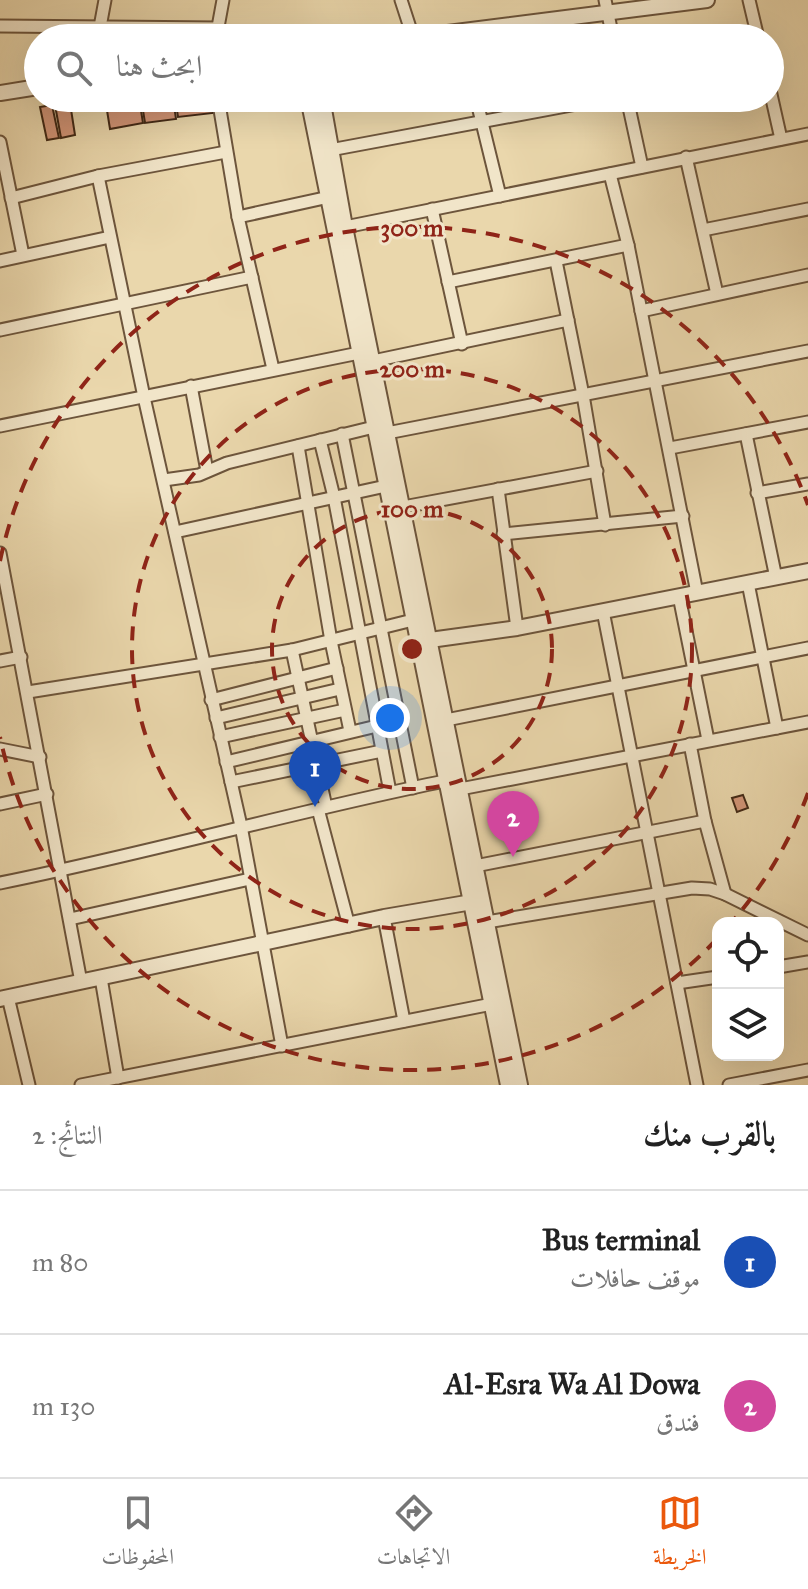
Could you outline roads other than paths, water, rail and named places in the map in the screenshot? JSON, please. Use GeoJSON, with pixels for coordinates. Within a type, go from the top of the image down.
{"type":"FeatureCollection","features":[{"type":"Feature","properties":{"kind":"street"},"geometry":{"type":"LineString","coordinates":[[101,24],[105,0]]}},
{"type":"Feature","properties":{"kind":"street"},"geometry":{"type":"LineString","coordinates":[[219,24],[223,0]]}},
{"type":"Feature","properties":{"kind":"street"},"geometry":{"type":"LineString","coordinates":[[401,0],[407,24]]}},
{"type":"Feature","properties":{"kind":"street"},"geometry":{"type":"LineString","coordinates":[[514,24],[606,6],[707,0]]}},
{"type":"Feature","properties":{"kind":"street"},"geometry":{"type":"LineString","coordinates":[[749,0],[755,24]]}},
{"type":"Feature","properties":{"kind":"street"},"geometry":{"type":"LineString","coordinates":[[0,26],[24,26]]}},
{"type":"Feature","properties":{"kind":"street"},"geometry":{"type":"LineString","coordinates":[[0,93],[24,89]]}},
{"type":"Feature","properties":{"kind":"street"},"geometry":{"type":"LineString","coordinates":[[220,112],[238,217],[273,369]]}},
{"type":"Feature","properties":{"kind":"street"},"geometry":{"type":"LineString","coordinates":[[311,112],[368,355]]}},
{"type":"Feature","properties":{"kind":"street"},"geometry":{"type":"LineString","coordinates":[[324,112],[381,430],[386,486],[446,720],[450,787],[475,866],[476,902],[487,922],[520,1085]]}},
{"type":"Feature","properties":{"kind":"street"},"geometry":{"type":"LineString","coordinates":[[480,112],[500,196]]}},
{"type":"Feature","properties":{"kind":"street"},"geometry":{"type":"LineString","coordinates":[[330,150],[535,112]]}},
{"type":"Feature","properties":{"kind":"street"},"geometry":{"type":"LineString","coordinates":[[630,112],[642,167]]}},
{"type":"Feature","properties":{"kind":"street"},"geometry":{"type":"LineString","coordinates":[[775,112],[781,139]]}},
{"type":"Feature","properties":{"kind":"street"},"geometry":{"type":"LineString","coordinates":[[345,227],[808,134]]}},
{"type":"Feature","properties":{"kind":"street"},"geometry":{"type":"LineString","coordinates":[[0,142],[23,255]]}},
{"type":"Feature","properties":{"kind":"street"},"geometry":{"type":"LineString","coordinates":[[11,198],[98,176],[226,152]]}},
{"type":"Feature","properties":{"kind":"street"},"geometry":{"type":"LineString","coordinates":[[686,157],[717,294]]}},
{"type":"Feature","properties":{"kind":"street"},"geometry":{"type":"LineString","coordinates":[[610,174],[628,245],[697,593]]}},
{"type":"Feature","properties":{"kind":"street"},"geometry":{"type":"LineString","coordinates":[[98,176],[203,666],[241,826],[282,1046]]}},
{"type":"Feature","properties":{"kind":"street"},"geometry":{"type":"LineString","coordinates":[[238,217],[329,197]]}},
{"type":"Feature","properties":{"kind":"street"},"geometry":{"type":"LineString","coordinates":[[432,209],[462,344]]}},
{"type":"Feature","properties":{"kind":"street"},"geometry":{"type":"LineString","coordinates":[[703,230],[808,209]]}},
{"type":"Feature","properties":{"kind":"street"},"geometry":{"type":"LineString","coordinates":[[0,261],[110,237]]}},
{"type":"Feature","properties":{"kind":"street"},"geometry":{"type":"LineString","coordinates":[[448,282],[628,245]]}},
{"type":"Feature","properties":{"kind":"street"},"geometry":{"type":"LineString","coordinates":[[556,261],[605,525]]}},
{"type":"Feature","properties":{"kind":"street"},"geometry":{"type":"LineString","coordinates":[[641,311],[808,275]]}},
{"type":"Feature","properties":{"kind":"street"},"geometry":{"type":"LineString","coordinates":[[0,330],[252,277]]}},
{"type":"Feature","properties":{"kind":"street"},"geometry":{"type":"LineString","coordinates":[[0,426],[273,369],[462,344],[568,320]]}},
{"type":"Feature","properties":{"kind":"street"},"geometry":{"type":"LineString","coordinates":[[164,480],[188,478],[227,463],[342,434],[583,395],[808,351]]}},
{"type":"Feature","properties":{"kind":"street"},"geometry":{"type":"LineString","coordinates":[[191,386],[207,471]]}},
{"type":"Feature","properties":{"kind":"street"},"geometry":{"type":"LineString","coordinates":[[670,448],[808,422]]}},
{"type":"Feature","properties":{"kind":"street"},"geometry":{"type":"LineString","coordinates":[[381,430],[403,507],[450,787],[476,902],[508,1085]]}},
{"type":"Feature","properties":{"kind":"street"},"geometry":{"type":"LineString","coordinates":[[342,434],[413,788]]}},
{"type":"Feature","properties":{"kind":"street"},"geometry":{"type":"LineString","coordinates":[[746,434],[776,578]]}},
{"type":"Feature","properties":{"kind":"street"},"geometry":{"type":"LineString","coordinates":[[320,440],[334,497],[390,792]]}},
{"type":"Feature","properties":{"kind":"street"},"geometry":{"type":"LineString","coordinates":[[298,446],[331,641],[350,731]]}},
{"type":"Feature","properties":{"kind":"street"},"geometry":{"type":"LineString","coordinates":[[403,507],[597,471]]}},
{"type":"Feature","properties":{"kind":"street"},"geometry":{"type":"LineString","coordinates":[[757,493],[808,484]]}},
{"type":"Feature","properties":{"kind":"street"},"geometry":{"type":"LineString","coordinates":[[175,532],[386,486]]}},
{"type":"Feature","properties":{"kind":"street"},"geometry":{"type":"LineString","coordinates":[[498,489],[517,628]]}},
{"type":"Feature","properties":{"kind":"street"},"geometry":{"type":"LineString","coordinates":[[503,534],[683,516]]}},
{"type":"Feature","properties":{"kind":"street"},"geometry":{"type":"LineString","coordinates":[[0,553],[4,593],[28,692],[81,982]]}},
{"type":"Feature","properties":{"kind":"street"},"geometry":{"type":"LineString","coordinates":[[28,692],[203,666],[379,630],[517,628],[808,571]]}},
{"type":"Feature","properties":{"kind":"street"},"geometry":{"type":"LineString","coordinates":[[748,583],[777,728]]}},
{"type":"Feature","properties":{"kind":"street"},"geometry":{"type":"LineString","coordinates":[[679,596],[708,740]]}},
{"type":"Feature","properties":{"kind":"street"},"geometry":{"type":"LineString","coordinates":[[603,611],[697,1085]]}},
{"type":"Feature","properties":{"kind":"street"},"geometry":{"type":"LineString","coordinates":[[446,720],[808,648]]}},
{"type":"Feature","properties":{"kind":"street"},"geometry":{"type":"LineString","coordinates":[[292,650],[317,766],[322,808],[349,926]]}},
{"type":"Feature","properties":{"kind":"street"},"geometry":{"type":"LineString","coordinates":[[0,661],[21,657]]}},
{"type":"Feature","properties":{"kind":"street"},"geometry":{"type":"LineString","coordinates":[[211,700],[337,668]]}},
{"type":"Feature","properties":{"kind":"street"},"geometry":{"type":"LineString","coordinates":[[216,718],[340,689]]}},
{"type":"Feature","properties":{"kind":"street"},"geometry":{"type":"LineString","coordinates":[[220,737],[345,710]]}},
{"type":"Feature","properties":{"kind":"street"},"geometry":{"type":"LineString","coordinates":[[0,883],[390,792],[450,787],[808,723]]}},
{"type":"Feature","properties":{"kind":"street"},"geometry":{"type":"LineString","coordinates":[[226,762],[377,726]]}},
{"type":"Feature","properties":{"kind":"street"},"geometry":{"type":"LineString","coordinates":[[690,744],[705,821],[725,894]]}},
{"type":"Feature","properties":{"kind":"street"},"geometry":{"type":"LineString","coordinates":[[0,749],[40,757]]}},
{"type":"Feature","properties":{"kind":"street"},"geometry":{"type":"LineString","coordinates":[[231,782],[382,751]]}},
{"type":"Feature","properties":{"kind":"street"},"geometry":{"type":"LineString","coordinates":[[0,804],[47,794]]}},
{"type":"Feature","properties":{"kind":"street"},"geometry":{"type":"LineString","coordinates":[[475,866],[705,821]]}},
{"type":"Feature","properties":{"kind":"street"},"geometry":{"type":"LineString","coordinates":[[70,919],[250,879]]}},
{"type":"Feature","properties":{"kind":"street"},"geometry":{"type":"LineString","coordinates":[[487,922],[692,888],[725,894],[808,935]]}},
{"type":"Feature","properties":{"kind":"street"},"geometry":{"type":"LineString","coordinates":[[29,1085],[4,998],[384,917],[476,902]]}},
{"type":"Feature","properties":{"kind":"street"},"geometry":{"type":"LineString","coordinates":[[384,917],[404,1021]]}},
{"type":"Feature","properties":{"kind":"street"},"geometry":{"type":"LineString","coordinates":[[784,966],[808,962]]}},
{"type":"Feature","properties":{"kind":"street"},"geometry":{"type":"LineString","coordinates":[[101,978],[118,1078]]}},
{"type":"Feature","properties":{"kind":"street"},"geometry":{"type":"LineString","coordinates":[[677,983],[712,978]]}},
{"type":"Feature","properties":{"kind":"street"},"geometry":{"type":"LineString","coordinates":[[81,1085],[492,1004]]}},
{"type":"Feature","properties":{"kind":"street"},"geometry":{"type":"LineString","coordinates":[[729,1085],[808,1070]]}},
{"type":"Feature","properties":{"kind":"place","name":"Bus terminal"},"geometry":{"type":"Point","coordinates":[315,807]}},
{"type":"Feature","properties":{"kind":"place","name":"Al-Esra Wa Al Dowa"},"geometry":{"type":"Point","coordinates":[513,857]}}]}
